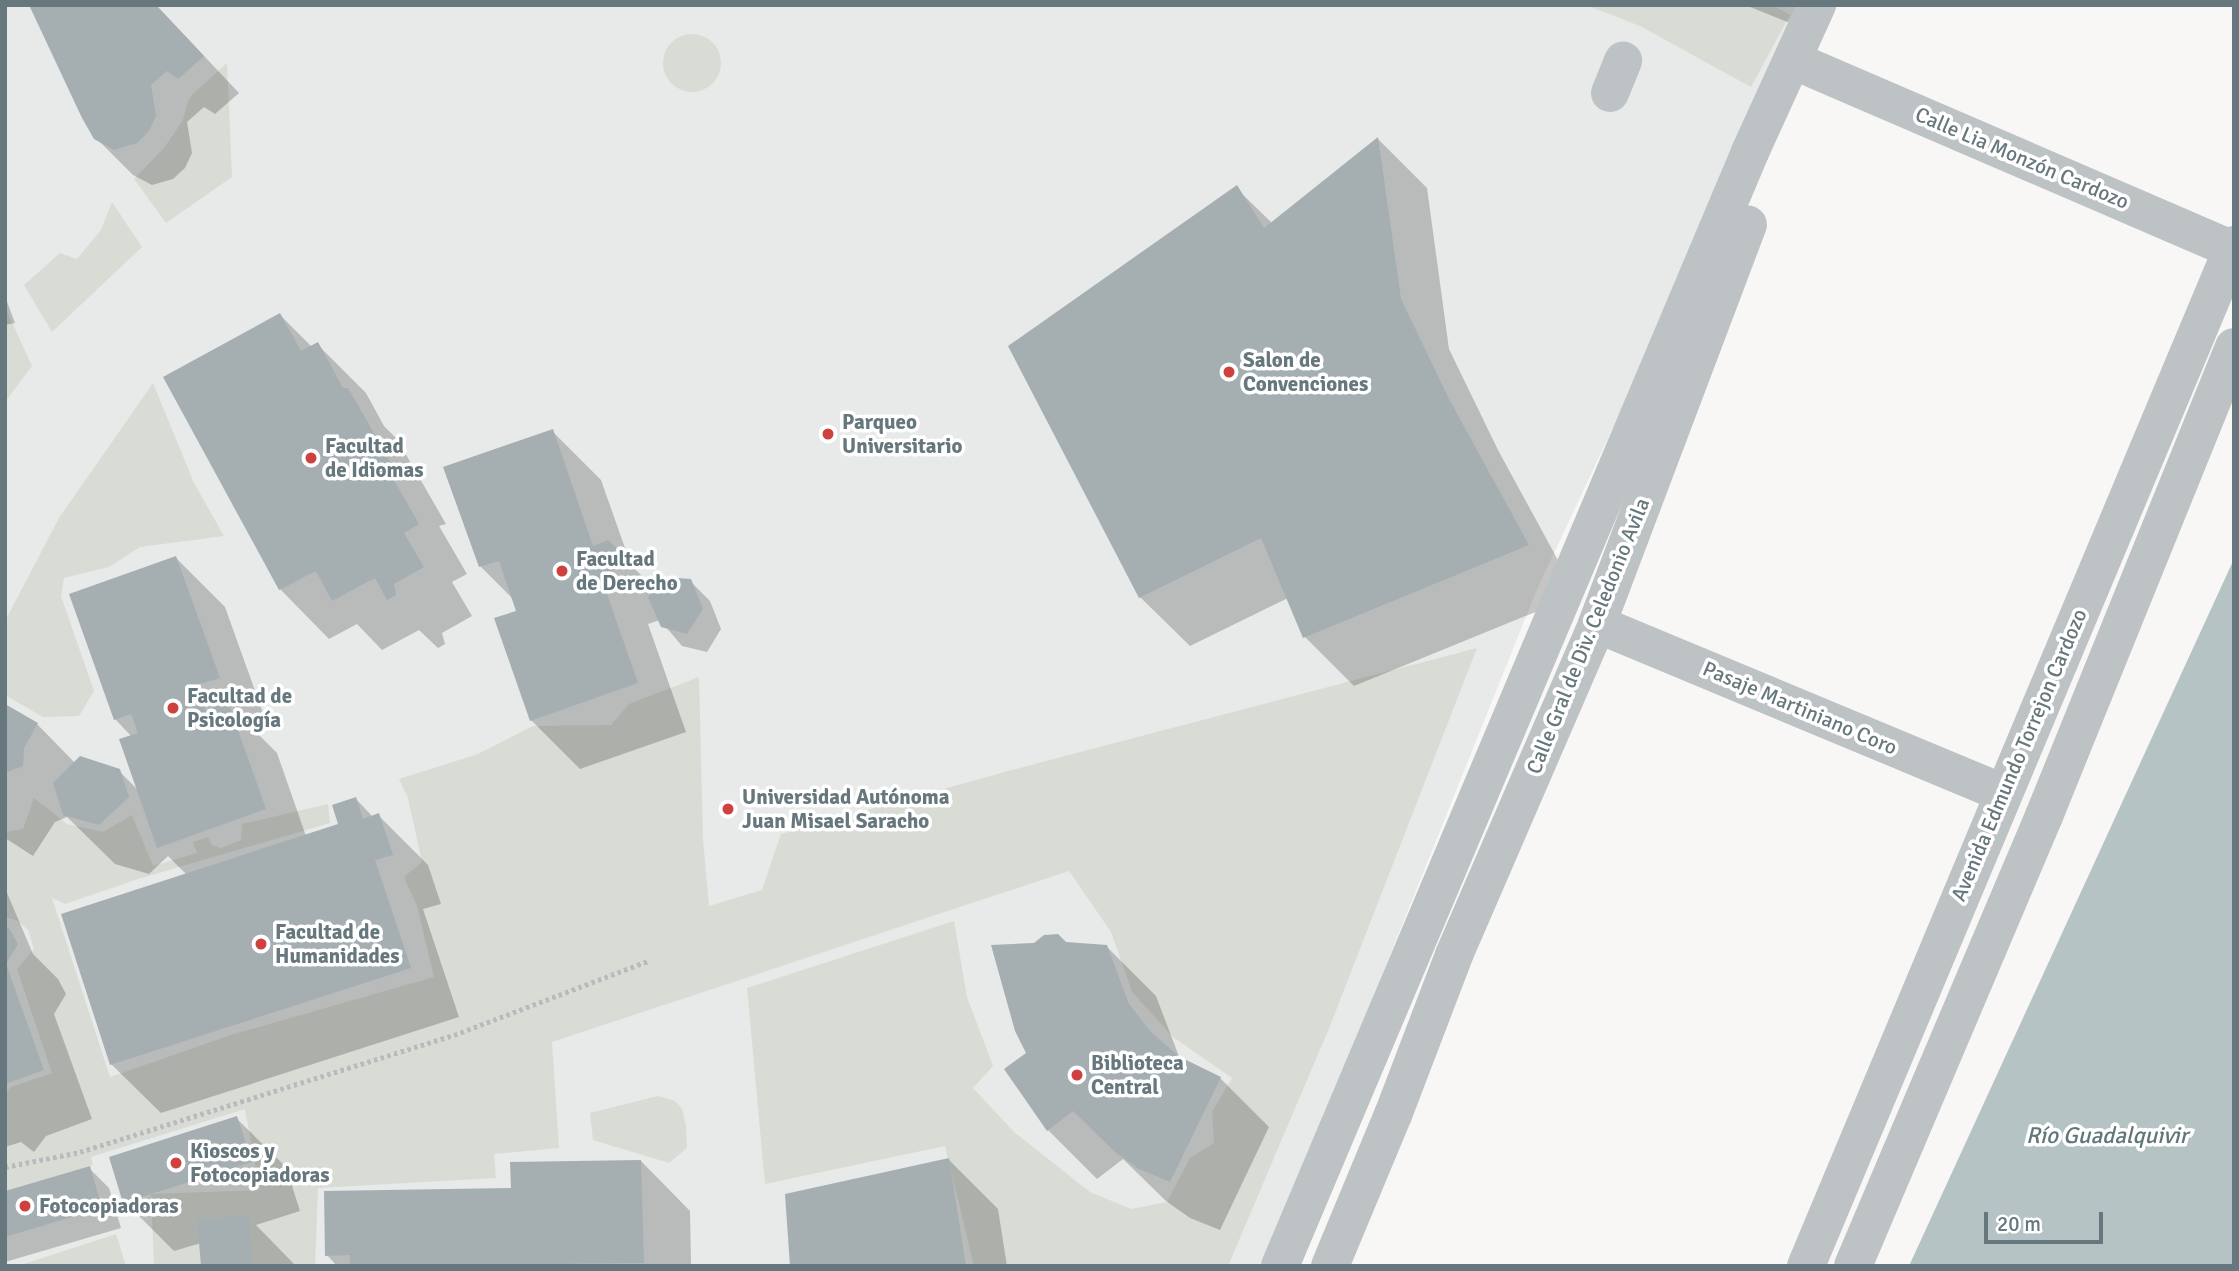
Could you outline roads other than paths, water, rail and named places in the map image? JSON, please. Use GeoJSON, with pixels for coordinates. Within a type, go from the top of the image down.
{"type":"FeatureCollection","features":[{"type":"Feature","properties":{"kind":"street"},"geometry":{"type":"LineString","coordinates":[[1280,1266],[1750,152],[1817,5]]}},
{"type":"Feature","properties":{"kind":"street","name":"Calle Gral de Div. Celedonio Avila"},"geometry":{"type":"LineString","coordinates":[[1330,1266],[1393,1115],[1454,955],[1597,624],[1772,161],[1811,68],[1842,5]]}},
{"type":"Feature","properties":{"kind":"street","name":"Calle Lia Monzón Cardozo"},"geometry":{"type":"LineString","coordinates":[[1811,68],[2233,247]]}},
{"type":"Feature","properties":{"kind":"street","name":"Avenida Edmundo Torrejon Cardozo"},"geometry":{"type":"LineString","coordinates":[[1806,1266],[2233,247]]}},
{"type":"Feature","properties":{"kind":"street","name":"Avenida Edmundo Torrejon Cardozo"},"geometry":{"type":"LineString","coordinates":[[1853,1266],[2044,816],[2234,347]]}},
{"type":"Feature","properties":{"kind":"street","name":"Pasaje Martiniano Coro"},"geometry":{"type":"LineString","coordinates":[[1597,624],[2003,793]]}},
{"type":"Feature","properties":{"kind":"water","name":"Río Guadalquivir"},"geometry":{"type":"Polygon","coordinates":[[[2234,559],[2234,1266],[1909,1266],[2234,559]]]}},
{"type":"Feature","properties":{"kind":"place","name":"Salon de Convenciones"},"geometry":{"type":"Point","coordinates":[1229,372]}},
{"type":"Feature","properties":{"kind":"place","name":"Parqueo Universitario"},"geometry":{"type":"Point","coordinates":[828,434]}},
{"type":"Feature","properties":{"kind":"place","name":"Facultad de Idiomas"},"geometry":{"type":"Point","coordinates":[311,458]}},
{"type":"Feature","properties":{"kind":"place","name":"Facultad de Derecho"},"geometry":{"type":"Point","coordinates":[562,571]}},
{"type":"Feature","properties":{"kind":"place","name":"Facultad de Psicología"},"geometry":{"type":"Point","coordinates":[173,708]}},
{"type":"Feature","properties":{"kind":"place","name":"Universidad Autónoma Juan Misael Saracho"},"geometry":{"type":"Point","coordinates":[728,809]}},
{"type":"Feature","properties":{"kind":"place","name":"Facultad de Humanidades"},"geometry":{"type":"Point","coordinates":[261,944]}},
{"type":"Feature","properties":{"kind":"place","name":"Biblioteca Central"},"geometry":{"type":"Point","coordinates":[1077,1075]}},
{"type":"Feature","properties":{"kind":"place","name":"Kioscos y Fotocopiadoras"},"geometry":{"type":"Point","coordinates":[176,1163]}},
{"type":"Feature","properties":{"kind":"place","name":"Fotocopiadoras"},"geometry":{"type":"Point","coordinates":[25,1206]}}]}
